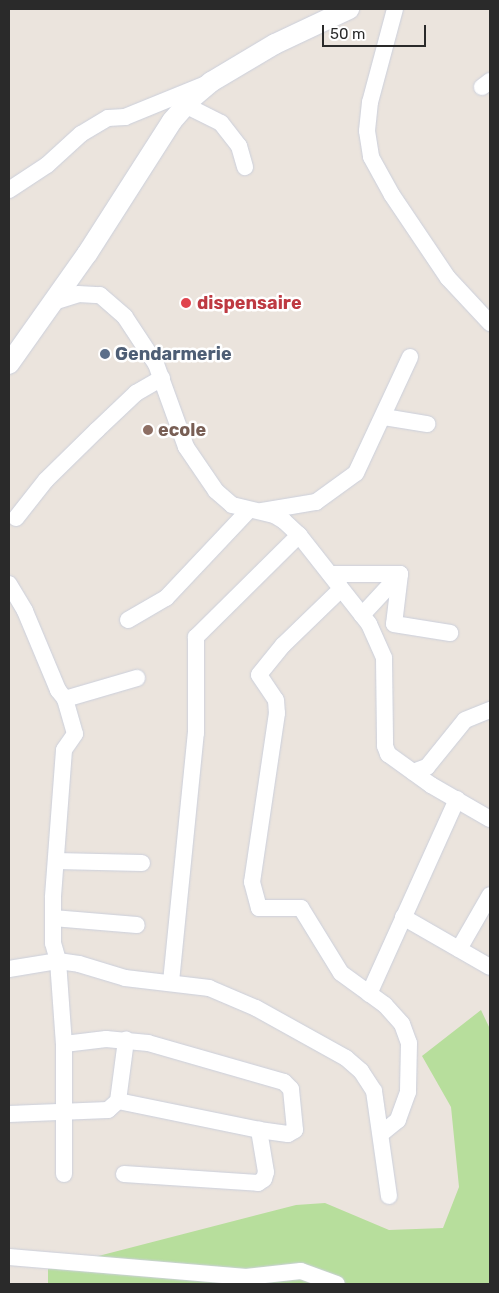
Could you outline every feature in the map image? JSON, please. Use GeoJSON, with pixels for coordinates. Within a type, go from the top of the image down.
{"type":"FeatureCollection","features":[{"type":"Feature","properties":{"kind":"street"},"geometry":{"type":"LineString","coordinates":[[9,190],[47,165],[81,134],[108,118],[125,117],[211,82],[275,44],[349,9]]}},
{"type":"Feature","properties":{"kind":"street"},"geometry":{"type":"LineString","coordinates":[[395,9],[370,102],[367,131],[372,157],[392,195],[448,278],[490,323]]}},
{"type":"Feature","properties":{"kind":"street"},"geometry":{"type":"LineString","coordinates":[[9,364],[54,302],[171,122],[185,105],[211,82]]}},
{"type":"Feature","properties":{"kind":"street"},"geometry":{"type":"LineString","coordinates":[[185,105],[221,123],[240,146],[245,167]]}},
{"type":"Feature","properties":{"kind":"street"},"geometry":{"type":"LineString","coordinates":[[54,302],[78,294],[105,297],[148,349],[162,378],[186,447],[225,500],[253,511],[280,518],[299,535],[373,631],[384,658],[385,749],[394,760],[490,819]]}},
{"type":"Feature","properties":{"kind":"street"},"geometry":{"type":"LineString","coordinates":[[128,620],[166,598],[253,511],[316,502],[356,473],[384,417],[410,357]]}},
{"type":"Feature","properties":{"kind":"street"},"geometry":{"type":"LineString","coordinates":[[16,518],[46,480],[97,430],[136,393],[162,378]]}},
{"type":"Feature","properties":{"kind":"street"},"geometry":{"type":"LineString","coordinates":[[384,417],[427,424]]}},
{"type":"Feature","properties":{"kind":"street"},"geometry":{"type":"LineString","coordinates":[[171,982],[196,734],[196,637],[299,535]]}},
{"type":"Feature","properties":{"kind":"street"},"geometry":{"type":"LineString","coordinates":[[334,579],[400,574]]}},
{"type":"Feature","properties":{"kind":"street"},"geometry":{"type":"LineString","coordinates":[[362,615],[400,574]]}},
{"type":"Feature","properties":{"kind":"street"},"geometry":{"type":"LineString","coordinates":[[394,624],[400,574]]}},
{"type":"Feature","properties":{"kind":"street"},"geometry":{"type":"LineString","coordinates":[[334,579],[339,591],[283,645],[260,673],[260,679],[276,700],[277,713],[252,882],[260,908],[301,908],[341,972],[394,1014],[409,1044],[408,1092],[398,1120],[382,1132]]}},
{"type":"Feature","properties":{"kind":"street"},"geometry":{"type":"LineString","coordinates":[[9,584],[25,611],[58,690],[65,699],[75,734],[64,750],[53,918],[64,1044],[64,1174]]}},
{"type":"Feature","properties":{"kind":"street"},"geometry":{"type":"LineString","coordinates":[[373,631],[394,624],[450,633]]}},
{"type":"Feature","properties":{"kind":"street"},"geometry":{"type":"LineString","coordinates":[[65,699],[137,678]]}},
{"type":"Feature","properties":{"kind":"street"},"geometry":{"type":"LineString","coordinates":[[414,772],[427,767],[465,720],[490,710]]}},
{"type":"Feature","properties":{"kind":"street"},"geometry":{"type":"LineString","coordinates":[[369,994],[457,799]]}},
{"type":"Feature","properties":{"kind":"street"},"geometry":{"type":"LineString","coordinates":[[56,861],[142,863]]}},
{"type":"Feature","properties":{"kind":"street"},"geometry":{"type":"LineString","coordinates":[[459,949],[490,894]]}},
{"type":"Feature","properties":{"kind":"street"},"geometry":{"type":"LineString","coordinates":[[403,917],[490,967]]}},
{"type":"Feature","properties":{"kind":"street"},"geometry":{"type":"LineString","coordinates":[[53,918],[137,924]]}},
{"type":"Feature","properties":{"kind":"street"},"geometry":{"type":"LineString","coordinates":[[9,969],[58,961],[78,964],[125,978],[209,988],[256,1008],[346,1058],[366,1077],[374,1091],[382,1132],[389,1196]]}},
{"type":"Feature","properties":{"kind":"street"},"geometry":{"type":"LineString","coordinates":[[64,1044],[106,1038],[126,1040],[287,1084],[291,1089],[295,1130],[288,1134],[259,1130],[118,1100]]}},
{"type":"Feature","properties":{"kind":"street"},"geometry":{"type":"LineString","coordinates":[[9,1114],[65,1110],[108,1110],[118,1100],[126,1040]]}},
{"type":"Feature","properties":{"kind":"street"},"geometry":{"type":"LineString","coordinates":[[124,1174],[258,1183],[264,1179],[266,1172],[259,1130]]}},
{"type":"Feature","properties":{"kind":"street"},"geometry":{"type":"LineString","coordinates":[[9,1257],[246,1277],[301,1271],[337,1284]]}},
{"type":"Feature","properties":{"kind":"green space"},"geometry":{"type":"Polygon","coordinates":[[[481,1010],[490,1029],[490,1284],[48,1284],[48,1269],[296,1205],[325,1203],[389,1230],[443,1228],[459,1187],[451,1107],[422,1056],[481,1010]]]}},
{"type":"Feature","properties":{"kind":"place","name":"dispensaire"},"geometry":{"type":"Point","coordinates":[186,303]}},
{"type":"Feature","properties":{"kind":"place","name":"Gendarmerie"},"geometry":{"type":"Point","coordinates":[105,354]}},
{"type":"Feature","properties":{"kind":"place","name":"ecole"},"geometry":{"type":"Point","coordinates":[148,430]}}]}
